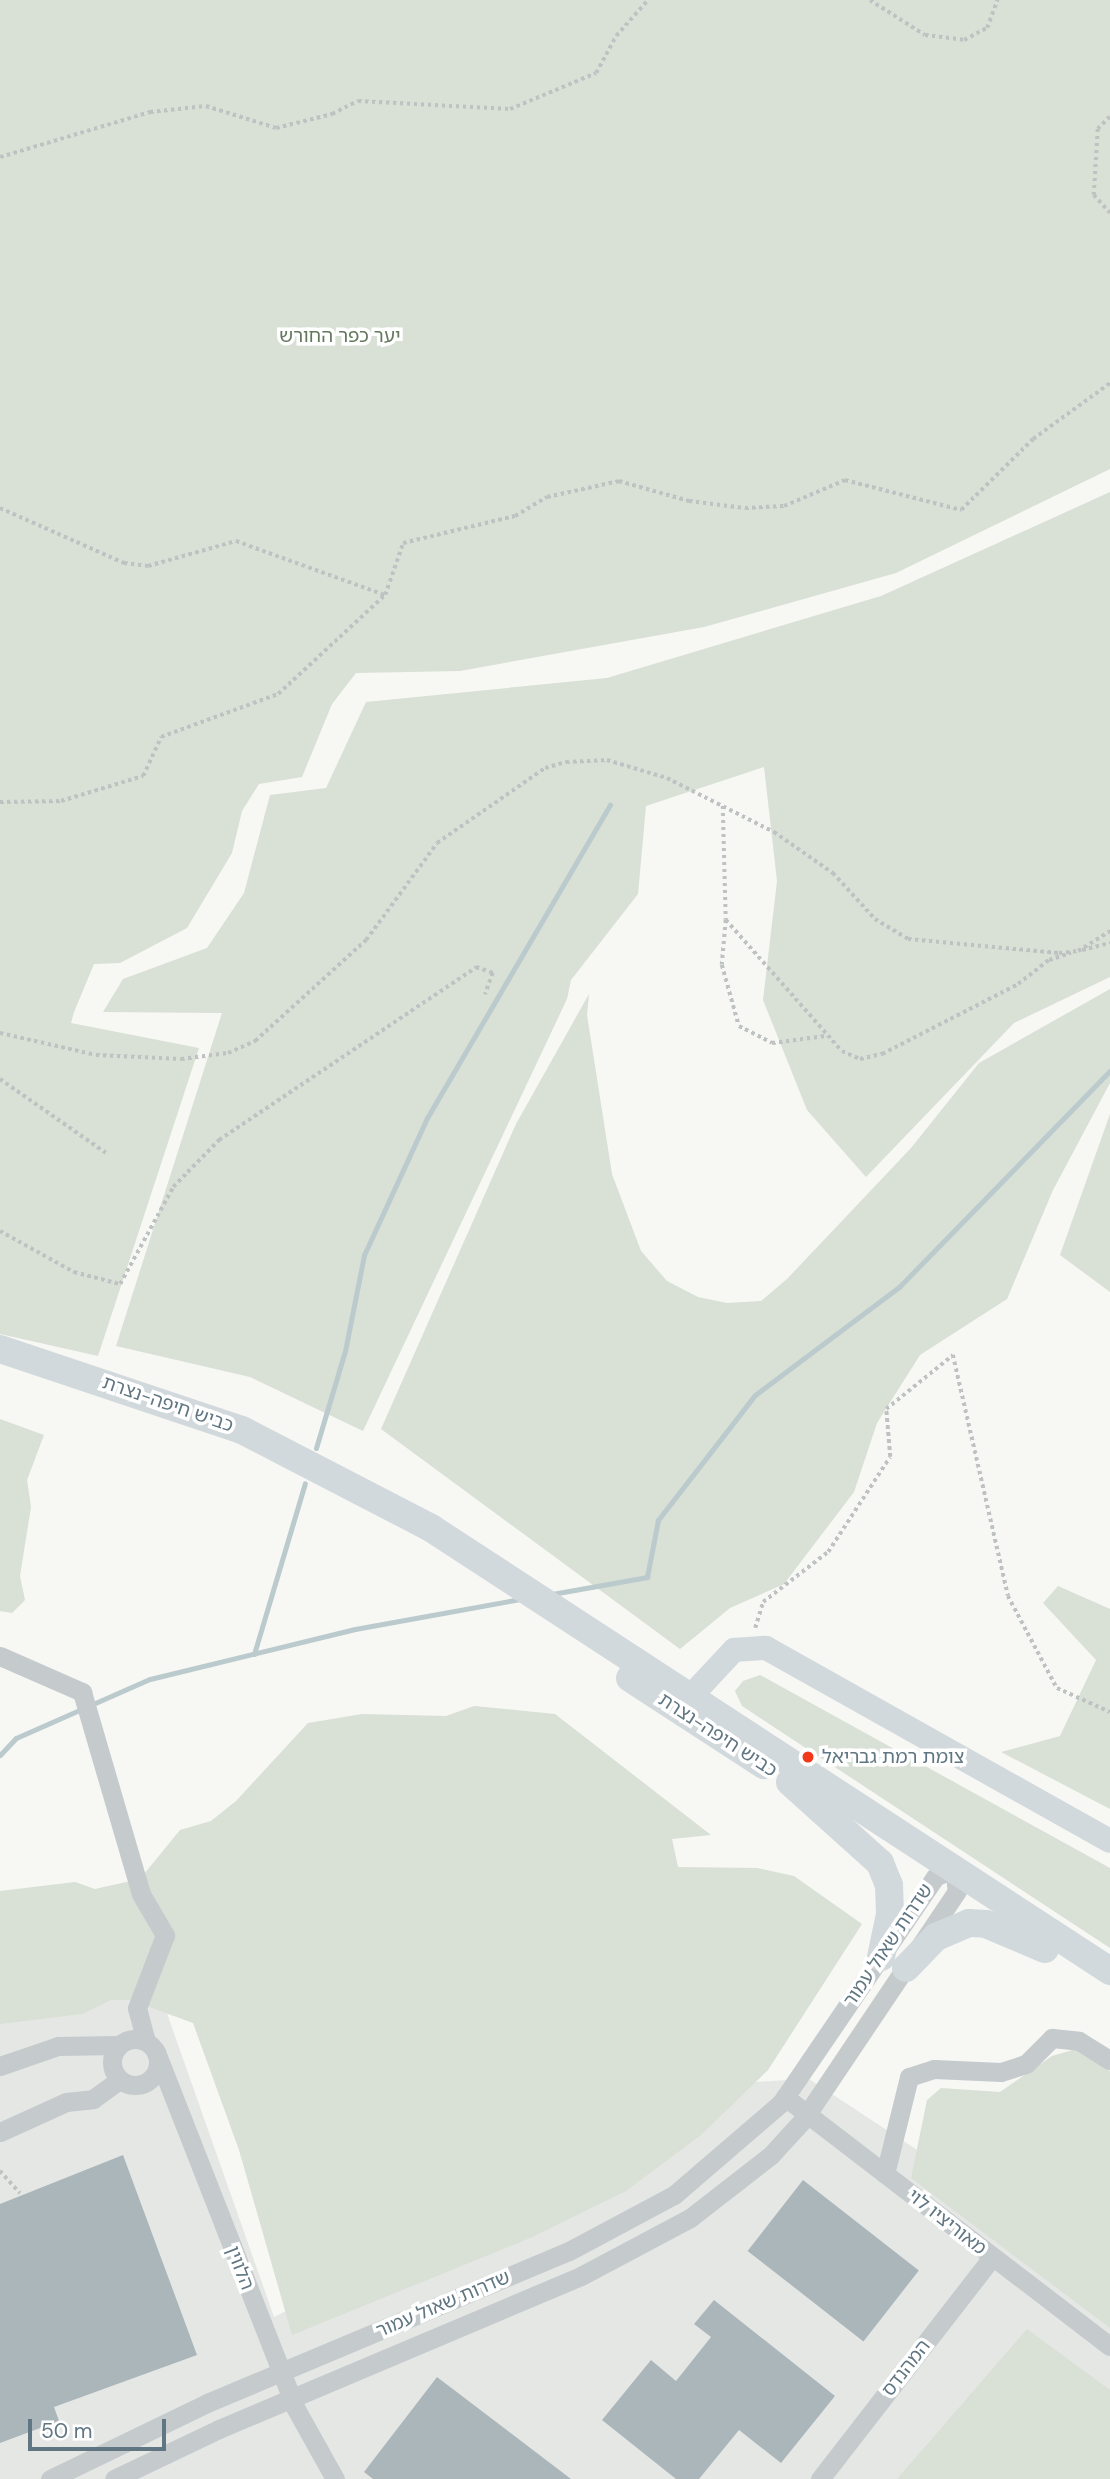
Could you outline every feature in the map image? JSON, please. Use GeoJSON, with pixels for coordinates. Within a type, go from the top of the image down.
{"type":"FeatureCollection","features":[{"type":"Feature","properties":{"kind":"highway","name":"כביש חיפה-נצרת"},"geometry":{"type":"LineString","coordinates":[[0,1349],[242,1430],[431,1528],[1110,1991]]}},
{"type":"Feature","properties":{"kind":"highway","name":"כביש חיפה-נצרת"},"geometry":{"type":"LineString","coordinates":[[688,1704],[790,1782],[948,1879],[1110,1971]]}},
{"type":"Feature","properties":{"kind":"highway"},"geometry":{"type":"LineString","coordinates":[[790,1782],[880,1863],[890,1885],[893,1963],[936,1937],[969,1923],[986,1924],[1045,1949]]}},
{"type":"Feature","properties":{"kind":"main road"},"geometry":{"type":"LineString","coordinates":[[688,1704],[718,1663],[750,1645],[783,1654],[1110,1841]]}},
{"type":"Feature","properties":{"kind":"street","name":"הלווין"},"geometry":{"type":"LineString","coordinates":[[0,1656],[82,1692],[141,1894],[165,1935],[137,2008],[280,2372],[291,2398],[335,2479]]}},
{"type":"Feature","properties":{"kind":"street","name":"שדרות שאול עמור"},"geometry":{"type":"LineString","coordinates":[[114,2479],[291,2398],[645,2245],[730,2189],[808,2114],[893,1963],[948,1879]]}},
{"type":"Feature","properties":{"kind":"street","name":"שדרות שאול עמור"},"geometry":{"type":"LineString","coordinates":[[50,2479],[280,2372],[632,2220],[712,2166],[785,2097],[893,1963],[948,1879]]}},
{"type":"Feature","properties":{"kind":"street"},"geometry":{"type":"LineString","coordinates":[[885,2174],[909,2077],[934,2069],[1001,2072],[1026,2064],[1052,2038],[1079,2040],[1110,2060]]}},
{"type":"Feature","properties":{"kind":"street"},"geometry":{"type":"LineString","coordinates":[[0,2066],[58,2046],[118,2045],[131,2039],[151,2047],[157,2068],[149,2081],[134,2085],[119,2080],[111,2066],[118,2045]]}},
{"type":"Feature","properties":{"kind":"street"},"geometry":{"type":"LineString","coordinates":[[0,2132],[66,2102],[93,2099],[119,2080]]}},
{"type":"Feature","properties":{"kind":"street","name":"מאוריציו לוי"},"geometry":{"type":"LineString","coordinates":[[785,2097],[1110,2346]]}},
{"type":"Feature","properties":{"kind":"street","name":"המהנדס"},"geometry":{"type":"LineString","coordinates":[[820,2479],[992,2257]]}},
{"type":"Feature","properties":{"kind":"path"},"geometry":{"type":"LineString","coordinates":[[0,157],[150,112],[206,106],[276,128],[332,114],[358,101],[510,109],[596,73],[616,36],[648,0]]}},
{"type":"Feature","properties":{"kind":"path"},"geometry":{"type":"LineString","coordinates":[[870,0],[925,34],[964,40],[987,28],[997,0]]}},
{"type":"Feature","properties":{"kind":"path"},"geometry":{"type":"LineString","coordinates":[[1110,117],[1098,129],[1094,195],[1110,213]]}},
{"type":"Feature","properties":{"kind":"path"},"geometry":{"type":"LineString","coordinates":[[0,802],[61,801],[143,776],[161,737],[278,694],[385,595],[403,543],[515,516],[547,498],[619,481],[689,501],[745,508],[784,506],[845,480],[961,510],[1033,439],[1110,383]]}},
{"type":"Feature","properties":{"kind":"path"},"geometry":{"type":"LineString","coordinates":[[0,508],[124,564],[148,566],[236,541],[385,595]]}},
{"type":"Feature","properties":{"kind":"path"},"geometry":{"type":"LineString","coordinates":[[0,1033],[96,1055],[181,1059],[228,1053],[256,1041],[366,940],[437,843],[545,768],[607,760],[667,778],[804,849],[875,919],[908,939],[1078,951],[1110,931]]}},
{"type":"Feature","properties":{"kind":"path"},"geometry":{"type":"LineString","coordinates":[[723,806],[726,920],[722,965],[739,1026],[772,1044],[826,1036]]}},
{"type":"Feature","properties":{"kind":"path"},"geometry":{"type":"LineString","coordinates":[[726,920],[826,1036],[860,1059],[882,1054],[1018,984],[1049,960],[1110,943]]}},
{"type":"Feature","properties":{"kind":"path"},"geometry":{"type":"LineString","coordinates":[[0,1231],[75,1272],[120,1284],[173,1186],[219,1140],[476,967],[493,973],[485,996]]}},
{"type":"Feature","properties":{"kind":"path"},"geometry":{"type":"LineString","coordinates":[[0,1079],[106,1153]]}},
{"type":"Feature","properties":{"kind":"path"},"geometry":{"type":"LineString","coordinates":[[750,1645],[763,1602],[828,1552],[890,1457],[886,1409],[953,1354],[1009,1596],[1057,1688],[1110,1712]]}},
{"type":"Feature","properties":{"kind":"path"},"geometry":{"type":"LineString","coordinates":[[0,2171],[20,2193]]}},
{"type":"Feature","properties":{"kind":"shaded area"},"geometry":{"type":"Polygon","coordinates":[[[151,1968],[274,2317],[516,2196],[696,2085],[809,2079],[969,2184],[1110,2292],[1110,2479],[0,2479],[0,1990],[151,1968]]]}},
{"type":"Feature","properties":{"kind":"green space","name":"יער כפר החורש"},"geometry":{"type":"Polygon","coordinates":[[[0,0],[1110,0],[1110,469],[896,573],[704,627],[460,671],[356,673],[332,704],[302,777],[259,784],[242,811],[232,853],[187,928],[120,963],[94,964],[74,1012],[71,1023],[199,1048],[98,1356],[0,1334],[0,0]]]}},
{"type":"Feature","properties":{"kind":"green space"},"geometry":{"type":"Polygon","coordinates":[[[1110,492],[1110,977],[1014,1023],[866,1177],[807,1110],[763,1000],[777,881],[764,767],[646,806],[638,894],[571,980],[567,999],[363,1431],[250,1377],[116,1346],[222,1013],[103,1012],[123,979],[207,948],[244,893],[270,795],[326,788],[366,702],[607,678],[881,596],[1110,492]]]}},
{"type":"Feature","properties":{"kind":"green space"},"geometry":{"type":"Polygon","coordinates":[[[1110,989],[1110,1083],[1053,1190],[1007,1299],[920,1355],[877,1423],[854,1492],[784,1584],[730,1608],[680,1649],[381,1429],[516,1124],[589,994],[587,1015],[612,1174],[641,1251],[667,1281],[698,1297],[727,1303],[761,1301],[787,1279],[911,1148],[979,1063],[1110,989]]]}},
{"type":"Feature","properties":{"kind":"green space"},"geometry":{"type":"Polygon","coordinates":[[[1110,1114],[1110,1292],[1060,1255],[1110,1114]]]}},
{"type":"Feature","properties":{"kind":"green space"},"geometry":{"type":"Polygon","coordinates":[[[0,1419],[44,1435],[27,1480],[31,1507],[20,1576],[25,1600],[12,1613],[0,1611],[0,1419]]]}},
{"type":"Feature","properties":{"kind":"green space"},"geometry":{"type":"Polygon","coordinates":[[[1058,1586],[1110,1609],[1110,1809],[1001,1752],[1060,1736],[1096,1660],[1043,1603],[1058,1586]]]}},
{"type":"Feature","properties":{"kind":"green space"},"geometry":{"type":"Polygon","coordinates":[[[760,1675],[1110,1868],[1110,1948],[742,1706],[735,1691],[743,1681],[760,1675]]]}},
{"type":"Feature","properties":{"kind":"green space"},"geometry":{"type":"Polygon","coordinates":[[[474,1706],[555,1714],[711,1835],[672,1839],[678,1867],[757,1868],[794,1876],[862,1924],[768,2070],[701,2135],[626,2191],[530,2238],[292,2335],[239,2150],[193,2023],[130,2000],[111,2000],[82,2014],[0,2024],[0,1891],[75,1882],[95,1889],[140,1879],[180,1830],[211,1821],[236,1801],[308,1723],[362,1714],[446,1716],[474,1706]]]}},
{"type":"Feature","properties":{"kind":"green space"},"geometry":{"type":"Polygon","coordinates":[[[1076,2049],[1110,2071],[1110,2328],[911,2178],[927,2100],[941,2088],[1000,2092],[1052,2056],[1076,2049]]]}},
{"type":"Feature","properties":{"kind":"green space"},"geometry":{"type":"Polygon","coordinates":[[[1027,2329],[1110,2390],[1110,2479],[897,2479],[1027,2329]]]}},
{"type":"Feature","properties":{"kind":"building"},"geometry":{"type":"Polygon","coordinates":[[[123,2155],[197,2355],[54,2407],[59,2421],[0,2443],[0,2204],[123,2155]]]}},
{"type":"Feature","properties":{"kind":"building"},"geometry":{"type":"Polygon","coordinates":[[[803,2180],[919,2271],[863,2341],[748,2251],[803,2180]]]}},
{"type":"Feature","properties":{"kind":"building"},"geometry":{"type":"Polygon","coordinates":[[[714,2300],[835,2396],[781,2463],[739,2430],[699,2479],[676,2479],[602,2420],[651,2360],[676,2381],[711,2337],[694,2324],[714,2300]]]}},
{"type":"Feature","properties":{"kind":"building"},"geometry":{"type":"Polygon","coordinates":[[[437,2377],[571,2479],[373,2479],[364,2472],[437,2377]]]}},
{"type":"Feature","properties":{"kind":"waterway"},"geometry":{"type":"LineString","coordinates":[[316,1448],[345,1351],[364,1255],[427,1118],[610,805]]}},
{"type":"Feature","properties":{"kind":"waterway"},"geometry":{"type":"LineString","coordinates":[[552,1594],[647,1577],[658,1520],[755,1395],[899,1287],[1110,1071]]}},
{"type":"Feature","properties":{"kind":"waterway"},"geometry":{"type":"LineString","coordinates":[[254,1654],[305,1483]]}},
{"type":"Feature","properties":{"kind":"waterway"},"geometry":{"type":"LineString","coordinates":[[0,1755],[16,1738],[150,1679],[355,1629],[520,1599]]}},
{"type":"Feature","properties":{"kind":"place","name":"צומת רמת גבריאל"},"geometry":{"type":"Point","coordinates":[808,1757]}}]}
